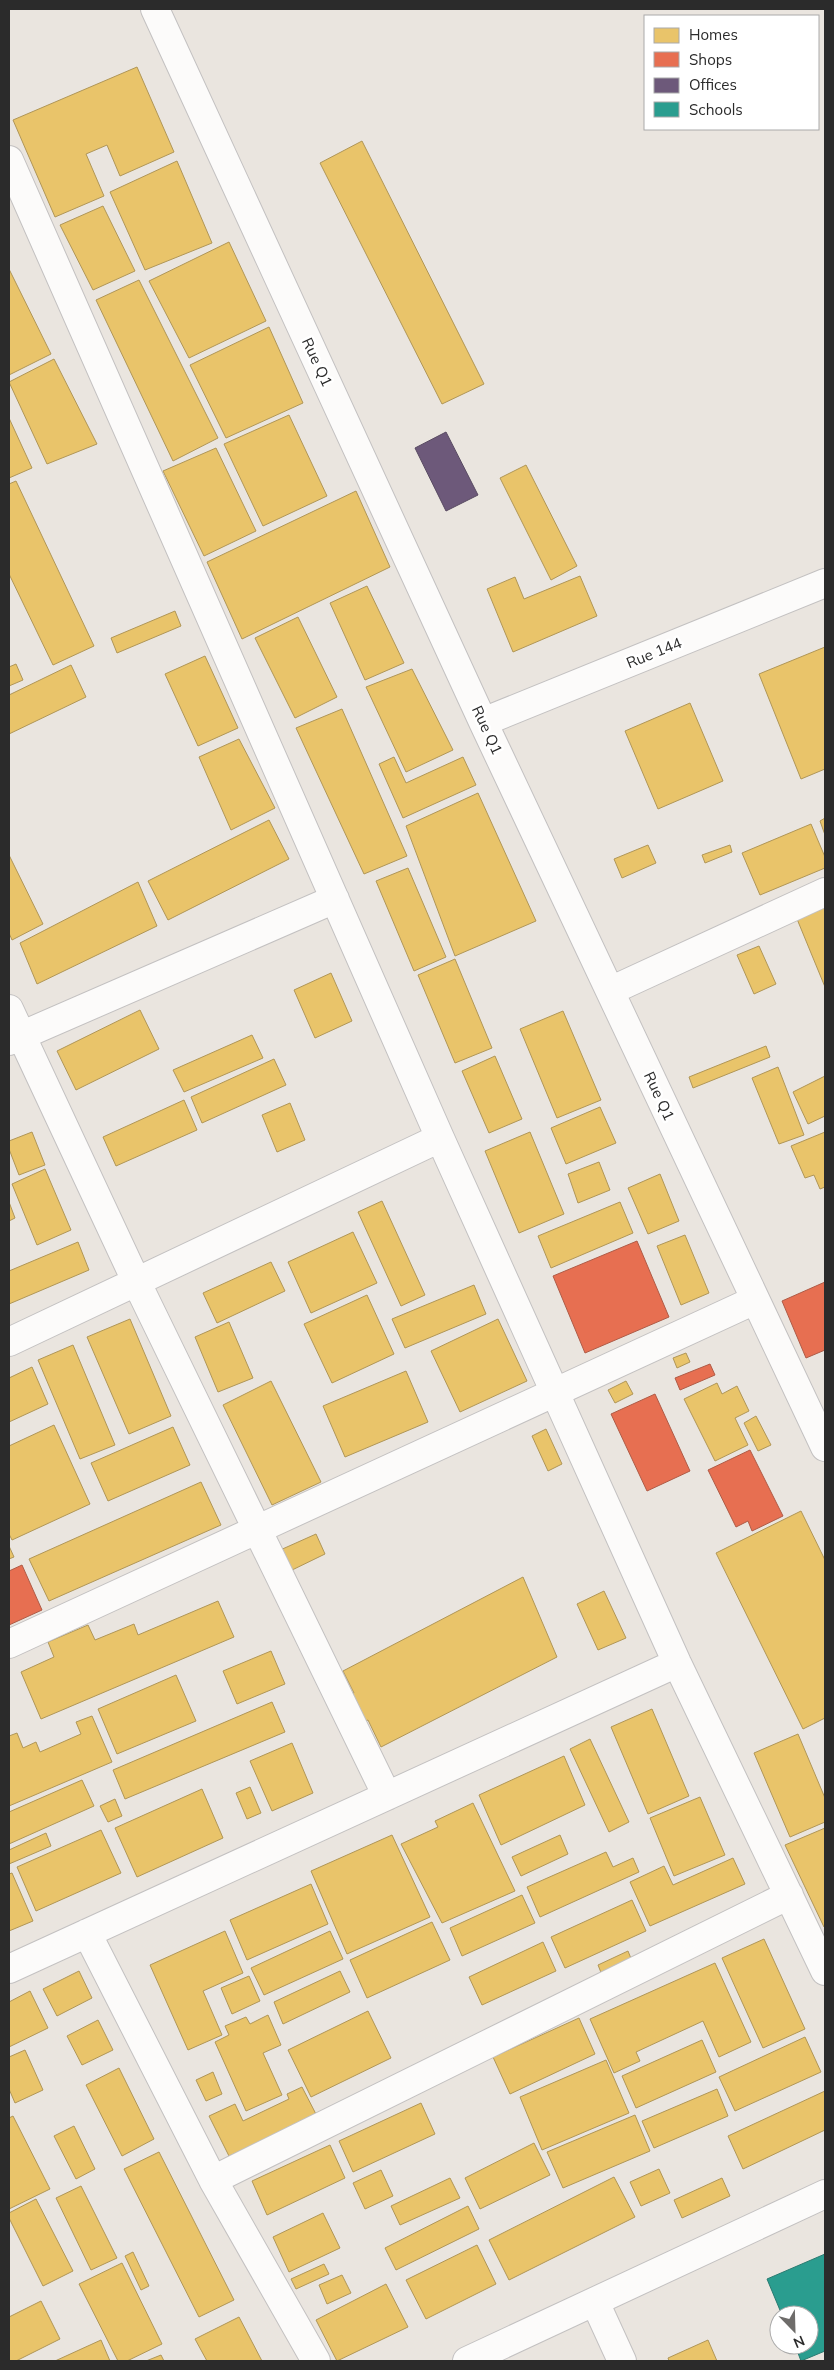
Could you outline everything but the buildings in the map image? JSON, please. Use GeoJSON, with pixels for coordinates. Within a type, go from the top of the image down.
{"type":"FeatureCollection","features":[{"type":"Feature","properties":{"kind":"street","name":"Rue Q1"},"geometry":{"type":"LineString","coordinates":[[155,9],[483,722],[825,1447]]}},
{"type":"Feature","properties":{"kind":"street"},"geometry":{"type":"LineString","coordinates":[[9,160],[440,1138],[677,1663],[825,1971]]}},
{"type":"Feature","properties":{"kind":"street","name":"Rue 144"},"geometry":{"type":"LineString","coordinates":[[483,722],[825,583]]}},
{"type":"Feature","properties":{"kind":"street"},"geometry":{"type":"LineString","coordinates":[[610,992],[825,892]]}},
{"type":"Feature","properties":{"kind":"street"},"geometry":{"type":"LineString","coordinates":[[15,1038],[335,899]]}},
{"type":"Feature","properties":{"kind":"street"},"geometry":{"type":"LineString","coordinates":[[9,1009],[15,1038],[137,1283],[387,1796]]}},
{"type":"Feature","properties":{"kind":"street"},"geometry":{"type":"LineString","coordinates":[[9,1342],[440,1138]]}},
{"type":"Feature","properties":{"kind":"street"},"geometry":{"type":"LineString","coordinates":[[9,1644],[755,1300]]}},
{"type":"Feature","properties":{"kind":"street"},"geometry":{"type":"LineString","coordinates":[[9,1969],[677,1663]]}},
{"type":"Feature","properties":{"kind":"street"},"geometry":{"type":"LineString","coordinates":[[214,2180],[789,1895]]}},
{"type":"Feature","properties":{"kind":"street"},"geometry":{"type":"LineString","coordinates":[[87,1933],[214,2180],[316,2361]]}},
{"type":"Feature","properties":{"kind":"street"},"geometry":{"type":"LineString","coordinates":[[468,2361],[825,2194]]}},
{"type":"Feature","properties":{"kind":"street"},"geometry":{"type":"LineString","coordinates":[[595,2302],[622,2361]]}}]}
